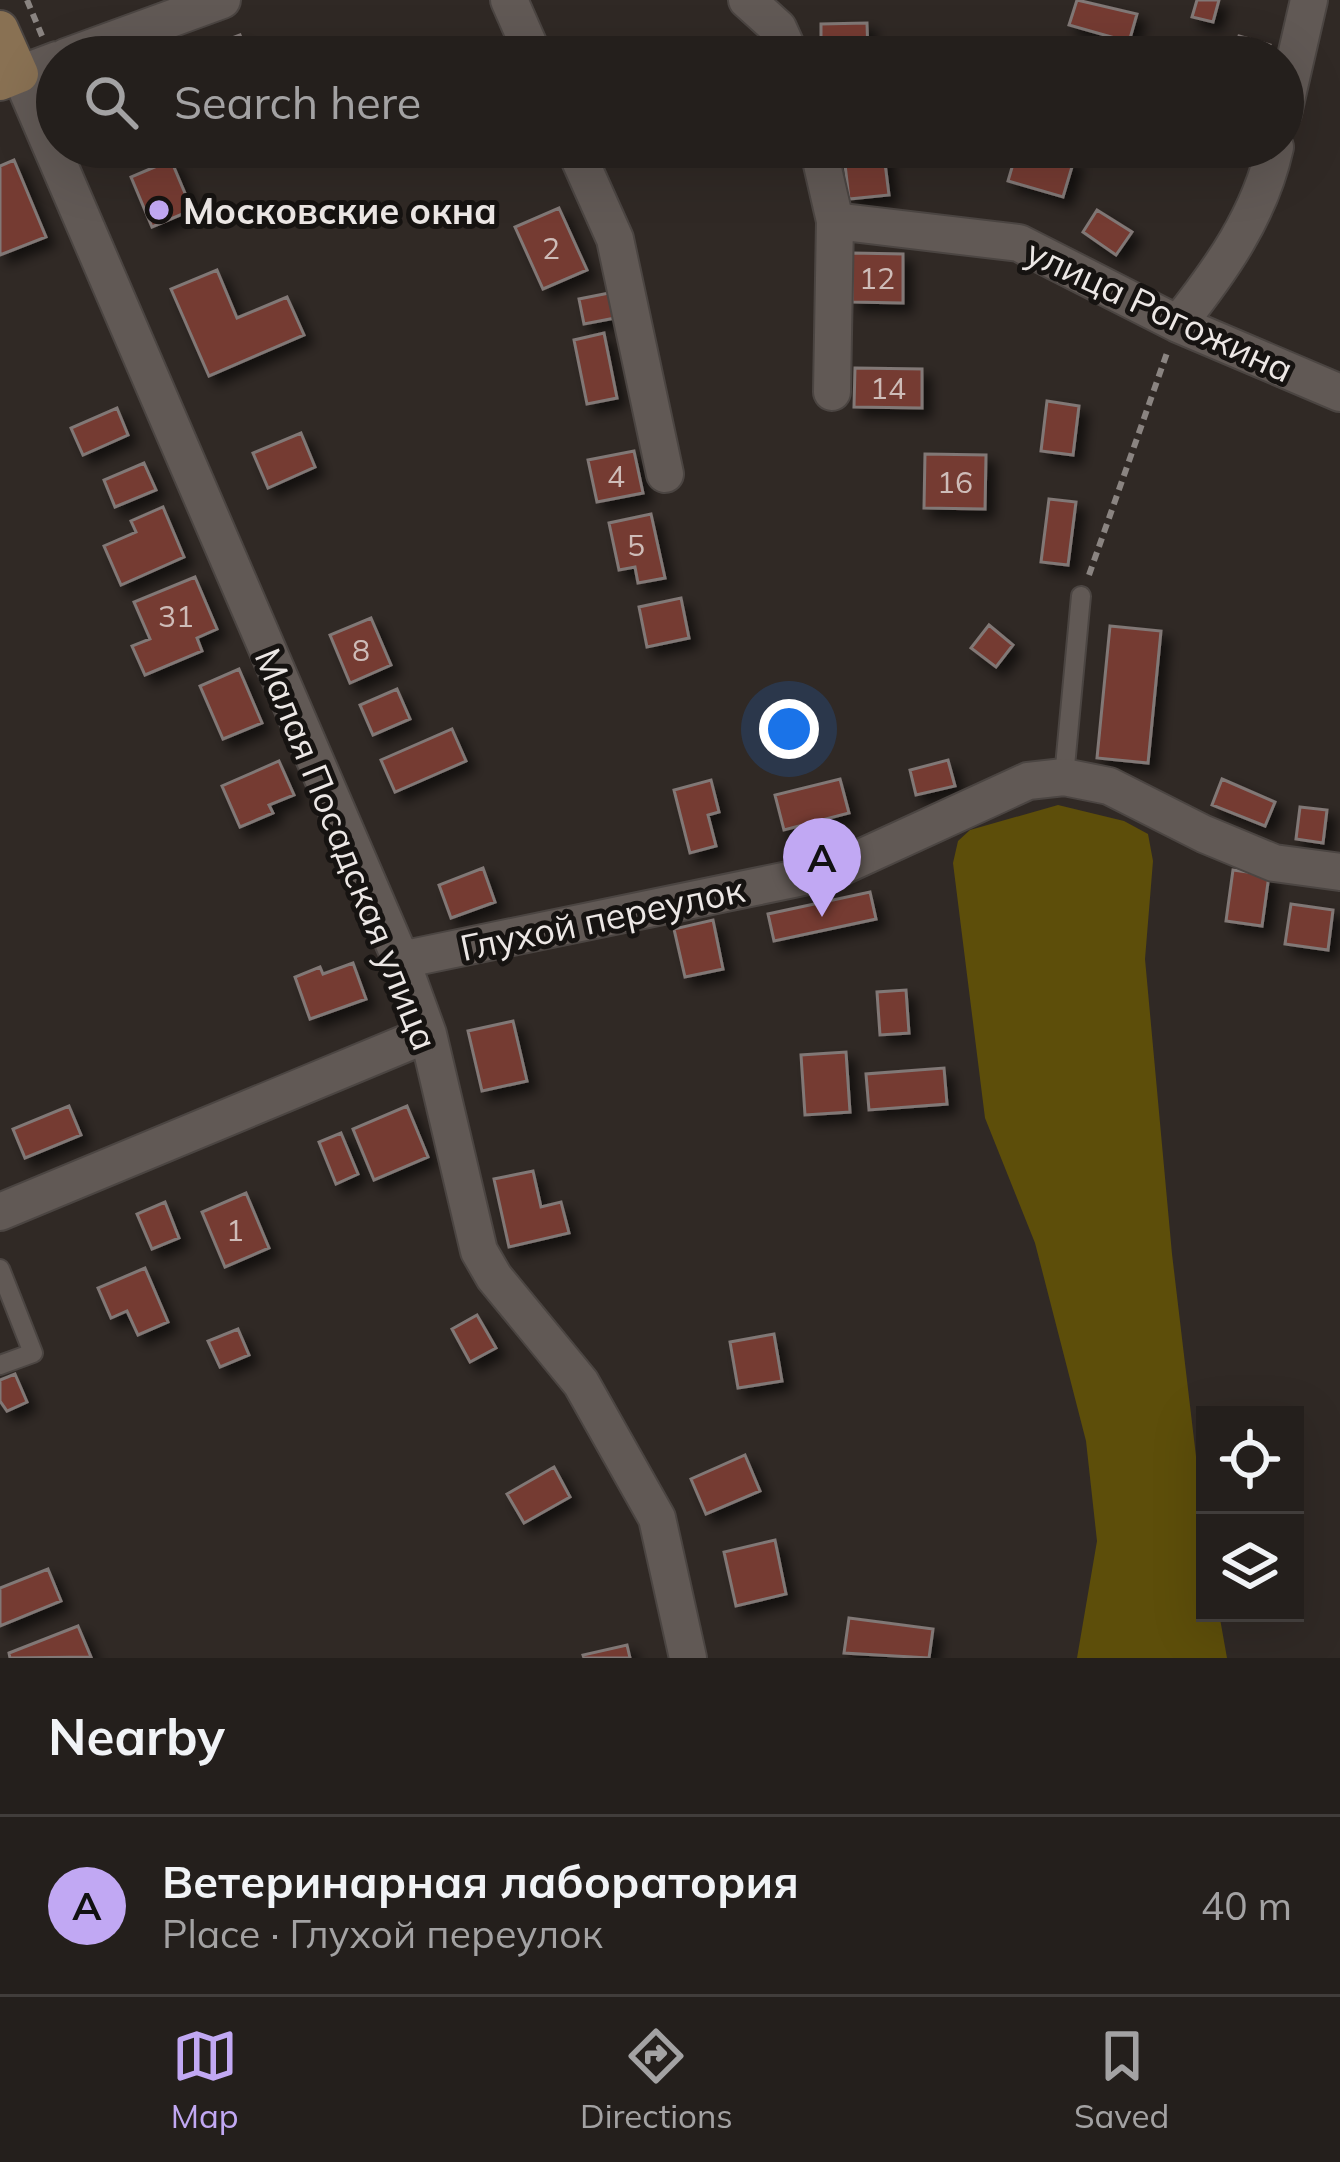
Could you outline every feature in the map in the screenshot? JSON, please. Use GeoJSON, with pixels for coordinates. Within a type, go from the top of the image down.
{"type":"FeatureCollection","features":[{"type":"Feature","properties":{"kind":"main road","name":"Малая Посадская улица"},"geometry":{"type":"LineString","coordinates":[[0,29],[10,78]]}},
{"type":"Feature","properties":{"kind":"street"},"geometry":{"type":"LineString","coordinates":[[123,36],[222,0]]}},
{"type":"Feature","properties":{"kind":"street"},"geometry":{"type":"LineString","coordinates":[[508,0],[524,36]]}},
{"type":"Feature","properties":{"kind":"street"},"geometry":{"type":"LineString","coordinates":[[747,0],[782,36]]}},
{"type":"Feature","properties":{"kind":"street"},"geometry":{"type":"LineString","coordinates":[[1301,36],[1310,0]]}},
{"type":"Feature","properties":{"kind":"street","name":"Малая Посадская улица"},"geometry":{"type":"LineString","coordinates":[[10,78],[36,137]]}},
{"type":"Feature","properties":{"kind":"street","name":"Малая Посадская улица"},"geometry":{"type":"LineString","coordinates":[[50,168],[400,960],[428,1034],[479,1251],[581,1383],[657,1518],[688,1658]]}},
{"type":"Feature","properties":{"kind":"street"},"geometry":{"type":"LineString","coordinates":[[583,168],[615,238],[665,474]]}},
{"type":"Feature","properties":{"kind":"street"},"geometry":{"type":"LineString","coordinates":[[823,168],[835,221],[832,392]]}},
{"type":"Feature","properties":{"kind":"street"},"geometry":{"type":"LineString","coordinates":[[1178,323],[1222,269],[1270,168]]}},
{"type":"Feature","properties":{"kind":"street","name":"улица Рогожина"},"geometry":{"type":"LineString","coordinates":[[835,221],[1019,243],[1178,323],[1340,393]]}},
{"type":"Feature","properties":{"kind":"street","name":"Глухой переулок"},"geometry":{"type":"LineString","coordinates":[[400,960],[832,871],[1028,781],[1064,777],[1108,786],[1274,863],[1340,872]]}},
{"type":"Feature","properties":{"kind":"street"},"geometry":{"type":"LineString","coordinates":[[0,1212],[428,1034]]}},
{"type":"Feature","properties":{"kind":"lane"},"geometry":{"type":"LineString","coordinates":[[1064,777],[1081,596]]}},
{"type":"Feature","properties":{"kind":"lane"},"geometry":{"type":"LineString","coordinates":[[0,1269],[33,1352],[0,1365]]}},
{"type":"Feature","properties":{"kind":"path"},"geometry":{"type":"LineString","coordinates":[[1081,596],[1178,323]]}},
{"type":"Feature","properties":{"kind":"shaded area"},"geometry":{"type":"Polygon","coordinates":[[[1058,805],[1124,821],[1148,834],[1153,861],[1145,959],[1196,1456],[1196,1622],[1221,1622],[1227,1658],[1077,1658],[1097,1541],[1086,1441],[1035,1243],[985,1118],[953,863],[958,841],[970,830],[1058,805]]]}},
{"type":"Feature","properties":{"kind":"building"},"geometry":{"type":"Polygon","coordinates":[[[1077,0],[1137,14],[1131,36],[1108,36],[1069,25],[1077,0]]]}},
{"type":"Feature","properties":{"kind":"building"},"geometry":{"type":"Polygon","coordinates":[[[1197,0],[1219,0],[1213,22],[1192,17],[1197,0]]]}},
{"type":"Feature","properties":{"kind":"building"},"geometry":{"type":"Polygon","coordinates":[[[867,23],[867,36],[821,36],[821,24],[867,23]]]}},
{"type":"Feature","properties":{"kind":"building"},"geometry":{"type":"Polygon","coordinates":[[[14,160],[46,237],[0,255],[0,166],[14,160]]]}},
{"type":"Feature","properties":{"kind":"building"},"geometry":{"type":"Polygon","coordinates":[[[152,168],[174,168],[192,210],[152,227],[131,177],[152,168]]]}},
{"type":"Feature","properties":{"kind":"building"},"geometry":{"type":"Polygon","coordinates":[[[845,168],[886,168],[889,195],[849,199],[845,168]]]}},
{"type":"Feature","properties":{"kind":"building"},"geometry":{"type":"Polygon","coordinates":[[[1012,168],[1072,168],[1063,197],[1008,181],[1012,168]]]}},
{"type":"Feature","properties":{"kind":"building"},"geometry":{"type":"Polygon","coordinates":[[[559,208],[587,270],[543,289],[515,227],[559,208]]]}},
{"type":"Feature","properties":{"kind":"building"},"geometry":{"type":"Polygon","coordinates":[[[1097,210],[1132,232],[1116,255],[1083,232],[1097,210]]]}},
{"type":"Feature","properties":{"kind":"building"},"geometry":{"type":"Polygon","coordinates":[[[852,253],[903,254],[903,303],[852,302],[852,253]]]}},
{"type":"Feature","properties":{"kind":"building"},"geometry":{"type":"Polygon","coordinates":[[[217,270],[237,318],[287,297],[304,335],[209,376],[171,289],[217,270]]]}},
{"type":"Feature","properties":{"kind":"building"},"geometry":{"type":"Polygon","coordinates":[[[609,293],[615,318],[584,324],[579,299],[609,293]]]}},
{"type":"Feature","properties":{"kind":"building"},"geometry":{"type":"Polygon","coordinates":[[[604,333],[617,398],[587,404],[574,340],[604,333]]]}},
{"type":"Feature","properties":{"kind":"building"},"geometry":{"type":"Polygon","coordinates":[[[855,368],[922,369],[922,408],[854,407],[855,368]]]}},
{"type":"Feature","properties":{"kind":"building"},"geometry":{"type":"Polygon","coordinates":[[[1047,401],[1079,406],[1073,455],[1041,451],[1047,401]]]}},
{"type":"Feature","properties":{"kind":"building"},"geometry":{"type":"Polygon","coordinates":[[[117,408],[128,435],[83,455],[71,428],[117,408]]]}},
{"type":"Feature","properties":{"kind":"building"},"geometry":{"type":"Polygon","coordinates":[[[301,433],[315,467],[268,488],[253,453],[301,433]]]}},
{"type":"Feature","properties":{"kind":"building"},"geometry":{"type":"Polygon","coordinates":[[[634,451],[643,493],[597,502],[588,460],[634,451]]]}},
{"type":"Feature","properties":{"kind":"building"},"geometry":{"type":"Polygon","coordinates":[[[925,454],[986,455],[985,509],[924,508],[925,454]]]}},
{"type":"Feature","properties":{"kind":"building"},"geometry":{"type":"Polygon","coordinates":[[[144,463],[156,490],[115,507],[104,480],[144,463]]]}},
{"type":"Feature","properties":{"kind":"building"},"geometry":{"type":"Polygon","coordinates":[[[1049,499],[1076,502],[1068,565],[1041,562],[1049,499]]]}},
{"type":"Feature","properties":{"kind":"building"},"geometry":{"type":"Polygon","coordinates":[[[163,507],[184,557],[121,585],[104,546],[136,532],[131,521],[163,507]]]}},
{"type":"Feature","properties":{"kind":"building"},"geometry":{"type":"Polygon","coordinates":[[[651,514],[665,578],[638,583],[635,567],[619,570],[609,523],[651,514]]]}},
{"type":"Feature","properties":{"kind":"building"},"geometry":{"type":"Polygon","coordinates":[[[195,577],[217,629],[197,638],[202,651],[145,675],[132,646],[150,639],[134,602],[195,577]]]}},
{"type":"Feature","properties":{"kind":"building"},"geometry":{"type":"Polygon","coordinates":[[[681,598],[689,638],[647,647],[639,607],[681,598]]]}},
{"type":"Feature","properties":{"kind":"building"},"geometry":{"type":"Polygon","coordinates":[[[371,618],[391,665],[350,683],[330,635],[371,618]]]}},
{"type":"Feature","properties":{"kind":"building"},"geometry":{"type":"Polygon","coordinates":[[[989,625],[1013,645],[996,667],[971,648],[989,625]]]}},
{"type":"Feature","properties":{"kind":"building"},"geometry":{"type":"Polygon","coordinates":[[[1110,626],[1161,631],[1148,763],[1097,758],[1110,626]]]}},
{"type":"Feature","properties":{"kind":"building"},"geometry":{"type":"Polygon","coordinates":[[[239,669],[262,723],[223,739],[200,686],[239,669]]]}},
{"type":"Feature","properties":{"kind":"building"},"geometry":{"type":"Polygon","coordinates":[[[397,689],[410,719],[373,735],[360,705],[397,689]]]}},
{"type":"Feature","properties":{"kind":"building"},"geometry":{"type":"Polygon","coordinates":[[[452,729],[466,761],[395,792],[381,760],[452,729]]]}},
{"type":"Feature","properties":{"kind":"building"},"geometry":{"type":"Polygon","coordinates":[[[948,760],[955,786],[916,795],[910,770],[948,760]]]}},
{"type":"Feature","properties":{"kind":"building"},"geometry":{"type":"Polygon","coordinates":[[[279,761],[294,795],[269,805],[273,813],[240,827],[222,786],[279,761]]]}},
{"type":"Feature","properties":{"kind":"building"},"geometry":{"type":"Polygon","coordinates":[[[840,779],[849,813],[784,830],[775,795],[840,779]]]}},
{"type":"Feature","properties":{"kind":"building"},"geometry":{"type":"Polygon","coordinates":[[[1222,779],[1275,802],[1265,826],[1212,805],[1222,779]]]}},
{"type":"Feature","properties":{"kind":"building"},"geometry":{"type":"Polygon","coordinates":[[[711,780],[719,812],[708,815],[716,846],[690,853],[674,790],[711,780]]]}},
{"type":"Feature","properties":{"kind":"building"},"geometry":{"type":"Polygon","coordinates":[[[1300,807],[1327,810],[1323,843],[1296,839],[1300,807]]]}},
{"type":"Feature","properties":{"kind":"building"},"geometry":{"type":"Polygon","coordinates":[[[483,868],[495,902],[451,918],[439,885],[483,868]]]}},
{"type":"Feature","properties":{"kind":"building"},"geometry":{"type":"Polygon","coordinates":[[[1233,870],[1269,875],[1262,926],[1226,921],[1233,870]]]}},
{"type":"Feature","properties":{"kind":"building"},"geometry":{"type":"Polygon","coordinates":[[[870,892],[876,919],[774,941],[768,914],[870,892]]]}},
{"type":"Feature","properties":{"kind":"building"},"geometry":{"type":"Polygon","coordinates":[[[1291,904],[1333,910],[1328,950],[1285,944],[1291,904]]]}},
{"type":"Feature","properties":{"kind":"building"},"geometry":{"type":"Polygon","coordinates":[[[713,920],[723,969],[685,977],[674,929],[713,920]]]}},
{"type":"Feature","properties":{"kind":"building"},"geometry":{"type":"Polygon","coordinates":[[[353,963],[366,999],[310,1019],[295,977],[320,967],[323,974],[353,963]]]}},
{"type":"Feature","properties":{"kind":"building"},"geometry":{"type":"Polygon","coordinates":[[[906,990],[909,1033],[880,1035],[877,992],[906,990]]]}},
{"type":"Feature","properties":{"kind":"building"},"geometry":{"type":"Polygon","coordinates":[[[513,1021],[527,1081],[482,1091],[468,1031],[513,1021]]]}},
{"type":"Feature","properties":{"kind":"building"},"geometry":{"type":"Polygon","coordinates":[[[846,1052],[850,1112],[805,1115],[801,1055],[846,1052]]]}},
{"type":"Feature","properties":{"kind":"building"},"geometry":{"type":"Polygon","coordinates":[[[944,1068],[947,1104],[869,1110],[866,1074],[944,1068]]]}},
{"type":"Feature","properties":{"kind":"building"},"geometry":{"type":"Polygon","coordinates":[[[69,1106],[81,1135],[25,1158],[13,1129],[69,1106]]]}},
{"type":"Feature","properties":{"kind":"building"},"geometry":{"type":"Polygon","coordinates":[[[407,1106],[428,1157],[374,1180],[353,1129],[407,1106]]]}},
{"type":"Feature","properties":{"kind":"building"},"geometry":{"type":"Polygon","coordinates":[[[341,1133],[358,1174],[336,1184],[319,1142],[341,1133]]]}},
{"type":"Feature","properties":{"kind":"building"},"geometry":{"type":"Polygon","coordinates":[[[533,1171],[541,1207],[561,1202],[569,1233],[509,1247],[494,1179],[533,1171]]]}},
{"type":"Feature","properties":{"kind":"building"},"geometry":{"type":"Polygon","coordinates":[[[246,1193],[269,1248],[225,1267],[202,1212],[246,1193]]]}},
{"type":"Feature","properties":{"kind":"building"},"geometry":{"type":"Polygon","coordinates":[[[165,1202],[179,1238],[152,1249],[137,1214],[165,1202]]]}},
{"type":"Feature","properties":{"kind":"building"},"geometry":{"type":"Polygon","coordinates":[[[145,1268],[168,1322],[138,1335],[127,1311],[111,1318],[98,1288],[145,1268]]]}},
{"type":"Feature","properties":{"kind":"building"},"geometry":{"type":"Polygon","coordinates":[[[477,1315],[496,1348],[470,1362],[452,1329],[477,1315]]]}},
{"type":"Feature","properties":{"kind":"building"},"geometry":{"type":"Polygon","coordinates":[[[238,1329],[249,1355],[220,1367],[208,1341],[238,1329]]]}},
{"type":"Feature","properties":{"kind":"building"},"geometry":{"type":"Polygon","coordinates":[[[774,1334],[782,1381],[738,1388],[730,1342],[774,1334]]]}},
{"type":"Feature","properties":{"kind":"building"},"geometry":{"type":"Polygon","coordinates":[[[15,1374],[27,1402],[7,1411],[0,1401],[0,1380],[15,1374]]]}},
{"type":"Feature","properties":{"kind":"building"},"geometry":{"type":"Polygon","coordinates":[[[745,1455],[760,1491],[706,1514],[691,1479],[745,1455]]]}},
{"type":"Feature","properties":{"kind":"building"},"geometry":{"type":"Polygon","coordinates":[[[554,1467],[570,1497],[524,1523],[507,1494],[554,1467]]]}},
{"type":"Feature","properties":{"kind":"building"},"geometry":{"type":"Polygon","coordinates":[[[775,1540],[786,1594],[736,1606],[724,1552],[775,1540]]]}},
{"type":"Feature","properties":{"kind":"building"},"geometry":{"type":"Polygon","coordinates":[[[48,1569],[61,1601],[0,1626],[0,1588],[48,1569]]]}},
{"type":"Feature","properties":{"kind":"building"},"geometry":{"type":"Polygon","coordinates":[[[849,1618],[933,1629],[929,1658],[844,1653],[849,1618]]]}},
{"type":"Feature","properties":{"kind":"building"},"geometry":{"type":"Polygon","coordinates":[[[78,1626],[91,1657],[10,1658],[9,1653],[78,1626]]]}},
{"type":"Feature","properties":{"kind":"building"},"geometry":{"type":"Polygon","coordinates":[[[627,1645],[630,1658],[583,1655],[627,1645]]]}},
{"type":"Feature","properties":{"kind":"place","name":"Московские окна"},"geometry":{"type":"Point","coordinates":[159,210]}},
{"type":"Feature","properties":{"kind":"place","name":"Ветеринарная лаборатория"},"geometry":{"type":"Point","coordinates":[822,917]}}]}
